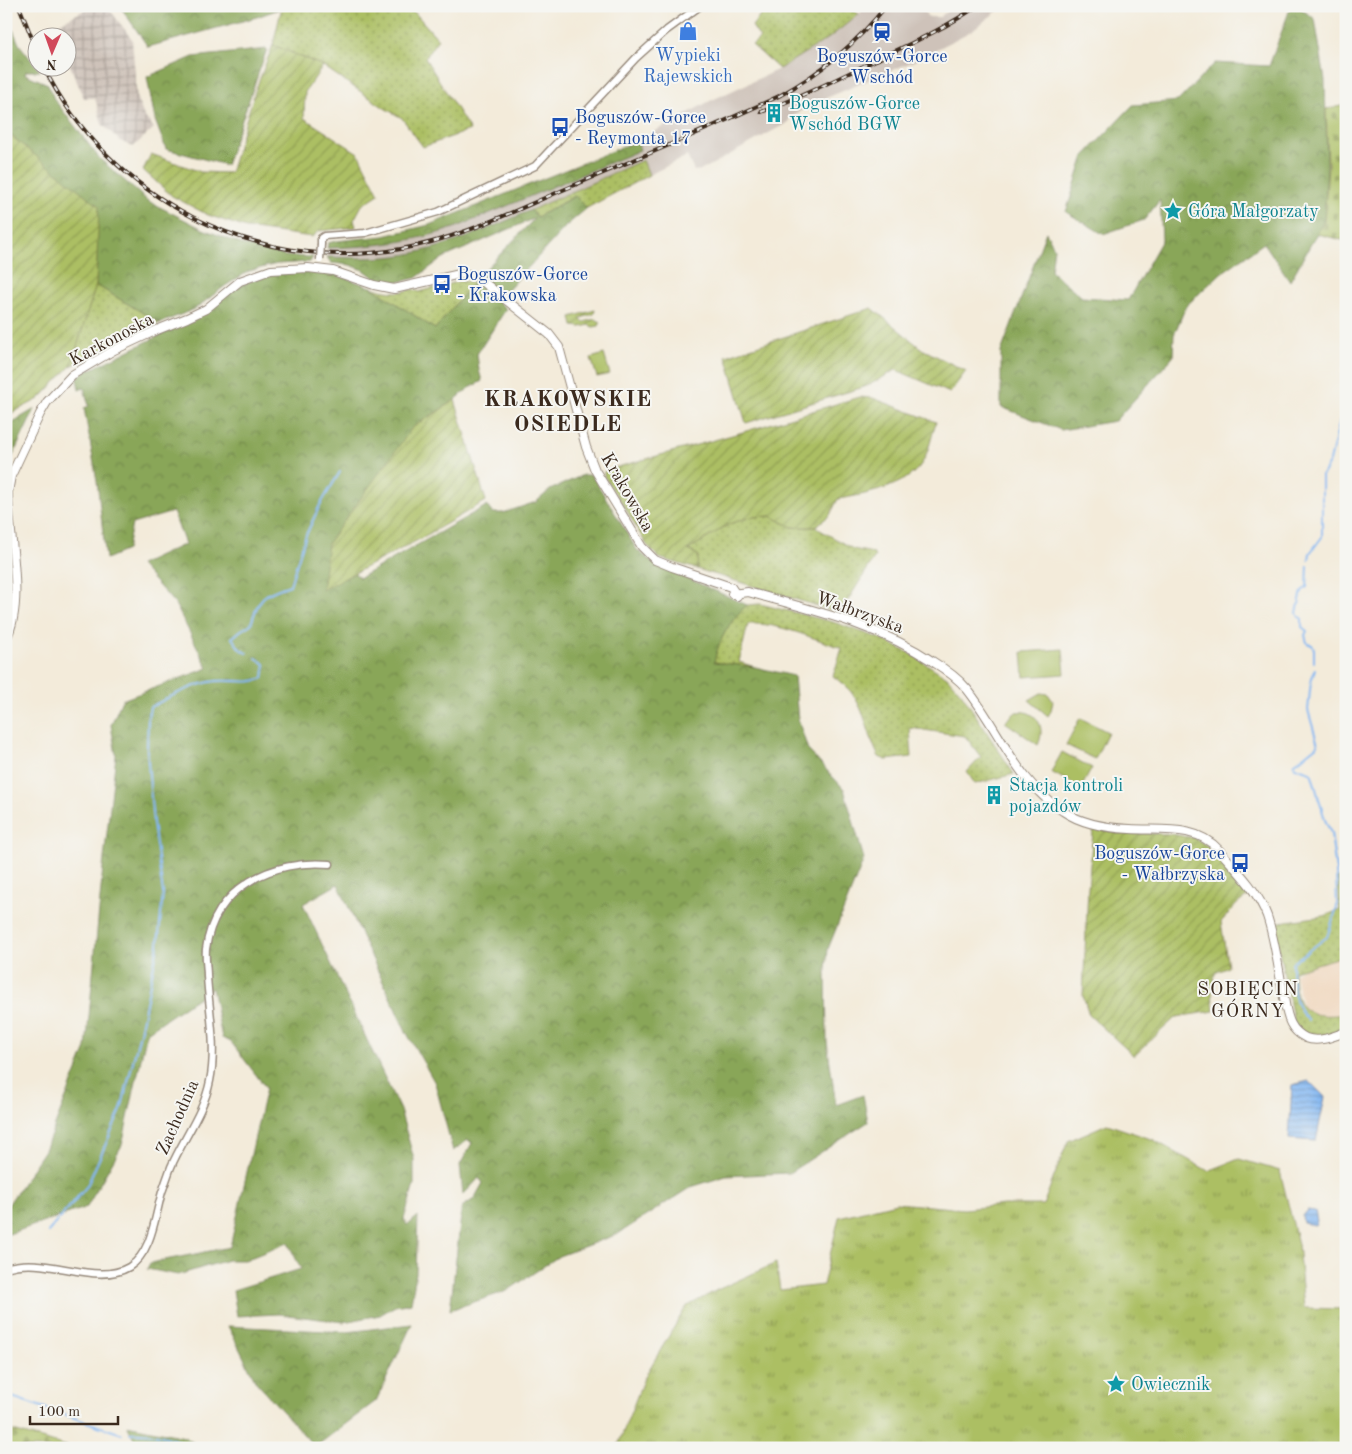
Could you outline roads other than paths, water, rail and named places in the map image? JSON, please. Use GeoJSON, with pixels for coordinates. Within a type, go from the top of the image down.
{"type":"FeatureCollection","features":[{"type":"Feature","properties":{"kind":"main road","name":"Krakowska"},"geometry":{"type":"LineString","coordinates":[[317,266],[384,288],[394,289],[460,274],[471,274],[550,334],[559,347],[586,447],[596,470],[642,547],[655,560],[728,587],[734,595]]}},
{"type":"Feature","properties":{"kind":"main road","name":"Karkonoska"},"geometry":{"type":"LineString","coordinates":[[6,639],[13,624],[15,598],[8,492],[11,476],[18,459],[47,402],[72,376],[83,368],[114,350],[206,309],[240,281],[271,270],[317,266]]}},
{"type":"Feature","properties":{"kind":"main road","name":"Wałbrzyska"},"geometry":{"type":"LineString","coordinates":[[734,595],[753,593],[877,631],[904,644],[948,671],[966,687],[1024,777],[1040,794],[1070,815],[1110,828],[1178,830],[1205,838],[1236,869],[1262,904],[1270,926],[1287,1012],[1295,1030],[1307,1038],[1315,1040],[1327,1039],[1346,1032]]}},
{"type":"Feature","properties":{"kind":"street"},"geometry":{"type":"LineString","coordinates":[[317,266],[321,238],[324,236],[365,233],[438,212],[535,166],[636,58],[667,30],[700,6]]}},
{"type":"Feature","properties":{"kind":"street","name":"Zachodnia"},"geometry":{"type":"LineString","coordinates":[[6,1268],[25,1263],[36,1263],[109,1273],[118,1272],[130,1266],[142,1253],[147,1245],[171,1167],[204,1102],[210,1083],[214,1058],[207,985],[206,950],[213,925],[227,902],[254,878],[275,869],[297,864],[330,864]]}},
{"type":"Feature","properties":{"kind":"water"},"geometry":{"type":"Polygon","coordinates":[[[1309,1081],[1325,1097],[1316,1141],[1289,1139],[1292,1085],[1309,1081]]]}},
{"type":"Feature","properties":{"kind":"water"},"geometry":{"type":"Polygon","coordinates":[[[1307,1210],[1315,1211],[1317,1221],[1315,1225],[1303,1223],[1302,1216],[1307,1210]]]}},
{"type":"Feature","properties":{"kind":"waterway"},"geometry":{"type":"LineString","coordinates":[[1309,560],[1310,553],[1322,537],[1322,475],[1330,461],[1340,420]]}},
{"type":"Feature","properties":{"kind":"waterway"},"geometry":{"type":"LineString","coordinates":[[247,653],[240,649],[232,638],[251,624],[259,602],[267,594],[290,585],[306,535],[320,505],[340,472]]}},
{"type":"Feature","properties":{"kind":"waterway"},"geometry":{"type":"LineString","coordinates":[[1308,566],[1307,587],[1302,591],[1297,613],[1302,618],[1302,627],[1307,631],[1305,635],[1307,643],[1312,645],[1314,649],[1314,662]]}},
{"type":"Feature","properties":{"kind":"waterway"},"geometry":{"type":"LineString","coordinates":[[48,1232],[87,1186],[121,1110],[140,1033],[158,945],[163,893],[153,823],[147,750],[150,707],[200,684],[222,681],[252,681],[263,678],[265,664],[256,658]]}},
{"type":"Feature","properties":{"kind":"waterway"},"geometry":{"type":"LineString","coordinates":[[1308,1020],[1296,1001],[1292,963],[1327,937],[1337,907],[1336,871],[1331,833],[1325,820],[1312,775],[1310,772],[1295,767],[1294,764],[1318,745],[1308,710],[1311,681],[1315,669]]}},
{"type":"Feature","properties":{"kind":"waterway"},"geometry":{"type":"LineString","coordinates":[[6,1395],[122,1434]]}},
{"type":"Feature","properties":{"kind":"waterway"},"geometry":{"type":"LineString","coordinates":[[130,1433],[162,1436],[190,1448]]}},
{"type":"Feature","properties":{"kind":"railway"},"geometry":{"type":"LineString","coordinates":[[19,6],[28,28]]}},
{"type":"Feature","properties":{"kind":"railway"},"geometry":{"type":"LineString","coordinates":[[50,78],[72,114],[107,155],[147,189],[192,217],[241,237],[293,250],[347,254],[401,249],[466,231],[753,108],[779,96],[809,78],[837,57],[863,33],[886,6]]}},
{"type":"Feature","properties":{"kind":"railway"},"geometry":{"type":"LineString","coordinates":[[761,112],[805,94],[915,42],[977,6]]}},
{"type":"Feature","properties":{"kind":"place","name":"Wypieki Rajewskich"},"geometry":{"type":"Point","coordinates":[688,31]}},
{"type":"Feature","properties":{"kind":"place","name":"Boguszów-Gorce Wschód"},"geometry":{"type":"Point","coordinates":[882,32]}},
{"type":"Feature","properties":{"kind":"place","name":"Boguszów-Gorce Wschód BGW"},"geometry":{"type":"Point","coordinates":[774,113]}},
{"type":"Feature","properties":{"kind":"place","name":"Boguszów-Gorce - Reymonta 17"},"geometry":{"type":"Point","coordinates":[560,127]}},
{"type":"Feature","properties":{"kind":"place","name":"Góra Małgorzaty"},"geometry":{"type":"Point","coordinates":[1173,211]}},
{"type":"Feature","properties":{"kind":"place","name":"Boguszów-Gorce - Krakowska"},"geometry":{"type":"Point","coordinates":[442,284]}},
{"type":"Feature","properties":{"kind":"place","name":"Stacja kontroli pojazdów"},"geometry":{"type":"Point","coordinates":[994,795]}},
{"type":"Feature","properties":{"kind":"place","name":"Boguszów-Gorce - Wałbrzyska"},"geometry":{"type":"Point","coordinates":[1240,863]}},
{"type":"Feature","properties":{"kind":"place","name":"Owiecznik"},"geometry":{"type":"Point","coordinates":[1116,1384]}},
{"type":"Feature","properties":{"kind":"district","name":"KRAKOWSKIE OSIEDLE"},"geometry":{"type":"Point","coordinates":[568,410]}},
{"type":"Feature","properties":{"kind":"district","name":"SOBIĘCIN GÓRNY"},"geometry":{"type":"Point","coordinates":[1248,999]}}]}
